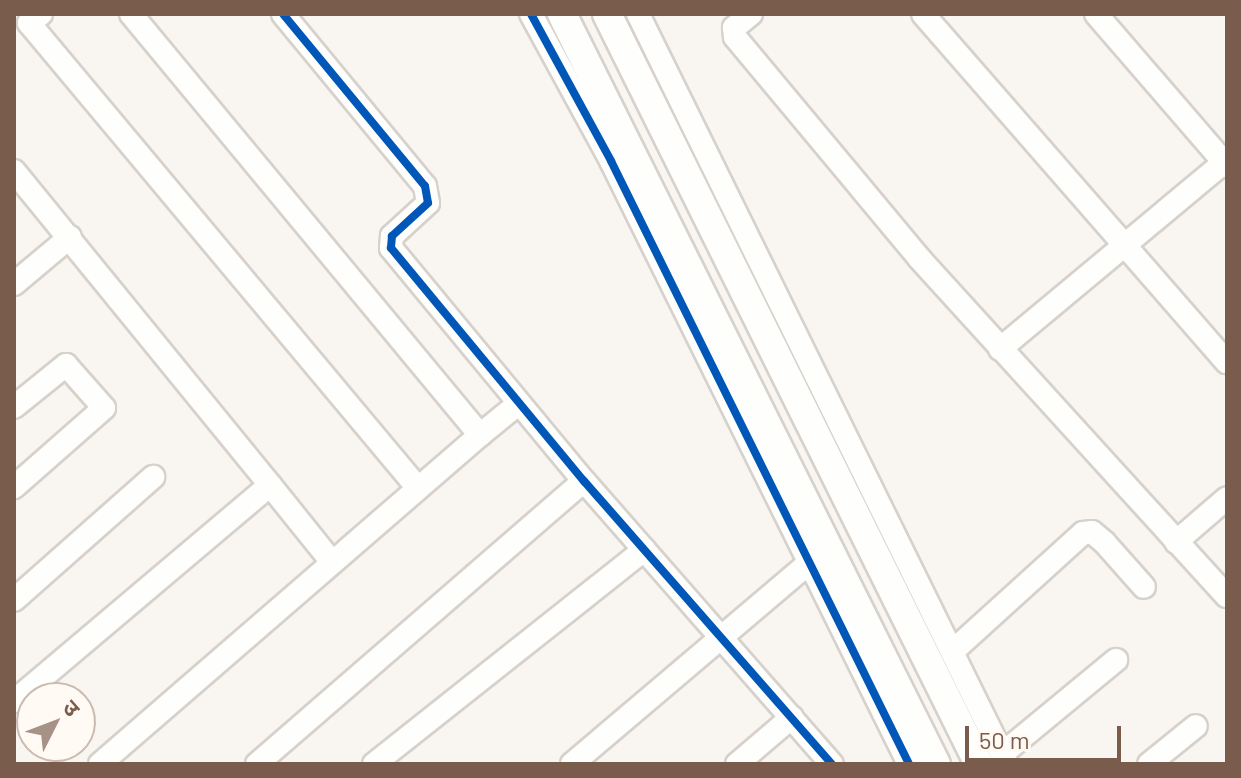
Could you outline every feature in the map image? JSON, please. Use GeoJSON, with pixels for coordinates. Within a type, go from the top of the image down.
{"type":"FeatureCollection","features":[{"type":"Feature","properties":{"kind":"street"},"geometry":{"type":"LineString","coordinates":[[131,14],[480,435]]}},
{"type":"Feature","properties":{"kind":"street"},"geometry":{"type":"LineString","coordinates":[[283,14],[425,186],[428,203],[388,241],[518,404],[832,764]]}},
{"type":"Feature","properties":{"kind":"street"},"geometry":{"type":"LineString","coordinates":[[531,14],[611,161],[909,764]]}},
{"type":"Feature","properties":{"kind":"street"},"geometry":{"type":"LineString","coordinates":[[562,14],[936,764]]}},
{"type":"Feature","properties":{"kind":"street"},"geometry":{"type":"LineString","coordinates":[[607,14],[996,761]]}},
{"type":"Feature","properties":{"kind":"street"},"geometry":{"type":"LineString","coordinates":[[638,14],[954,650],[996,761]]}},
{"type":"Feature","properties":{"kind":"street"},"geometry":{"type":"LineString","coordinates":[[751,14],[734,28],[735,37],[1000,349],[1227,596]]}},
{"type":"Feature","properties":{"kind":"street"},"geometry":{"type":"LineString","coordinates":[[923,14],[1227,362]]}},
{"type":"Feature","properties":{"kind":"street"},"geometry":{"type":"LineString","coordinates":[[1000,349],[1226,163],[1096,14]]}},
{"type":"Feature","properties":{"kind":"street"},"geometry":{"type":"LineString","coordinates":[[30,17],[418,488]]}},
{"type":"Feature","properties":{"kind":"street"},"geometry":{"type":"LineString","coordinates":[[14,171],[332,562]]}},
{"type":"Feature","properties":{"kind":"street"},"geometry":{"type":"LineString","coordinates":[[14,284],[70,237]]}},
{"type":"Feature","properties":{"kind":"street"},"geometry":{"type":"LineString","coordinates":[[14,407],[66,365],[104,408],[14,487]]}},
{"type":"Feature","properties":{"kind":"street"},"geometry":{"type":"LineString","coordinates":[[100,764],[518,404]]}},
{"type":"Feature","properties":{"kind":"street"},"geometry":{"type":"LineString","coordinates":[[14,600],[153,477]]}},
{"type":"Feature","properties":{"kind":"street"},"geometry":{"type":"LineString","coordinates":[[257,764],[584,481]]}},
{"type":"Feature","properties":{"kind":"street"},"geometry":{"type":"LineString","coordinates":[[14,701],[270,485]]}},
{"type":"Feature","properties":{"kind":"street"},"geometry":{"type":"LineString","coordinates":[[1176,542],[1227,498]]}},
{"type":"Feature","properties":{"kind":"street"},"geometry":{"type":"LineString","coordinates":[[954,650],[1083,533],[1092,532],[1104,542],[1144,587]]}},
{"type":"Feature","properties":{"kind":"street"},"geometry":{"type":"LineString","coordinates":[[374,764],[644,550]]}},
{"type":"Feature","properties":{"kind":"street"},"geometry":{"type":"LineString","coordinates":[[572,764],[810,562]]}},
{"type":"Feature","properties":{"kind":"street"},"geometry":{"type":"LineString","coordinates":[[996,761],[1116,660]]}},
{"type":"Feature","properties":{"kind":"street"},"geometry":{"type":"LineString","coordinates":[[737,764],[792,717]]}},
{"type":"Feature","properties":{"kind":"street"},"geometry":{"type":"LineString","coordinates":[[1149,764],[1196,726]]}},
{"type":"Feature","properties":{"kind":"cycle path"},"geometry":{"type":"LineString","coordinates":[[283,14],[425,186],[428,203],[392,236],[391,248],[584,481],[832,764]]}},
{"type":"Feature","properties":{"kind":"cycle path"},"geometry":{"type":"LineString","coordinates":[[531,14],[611,161],[909,764]]}}]}
